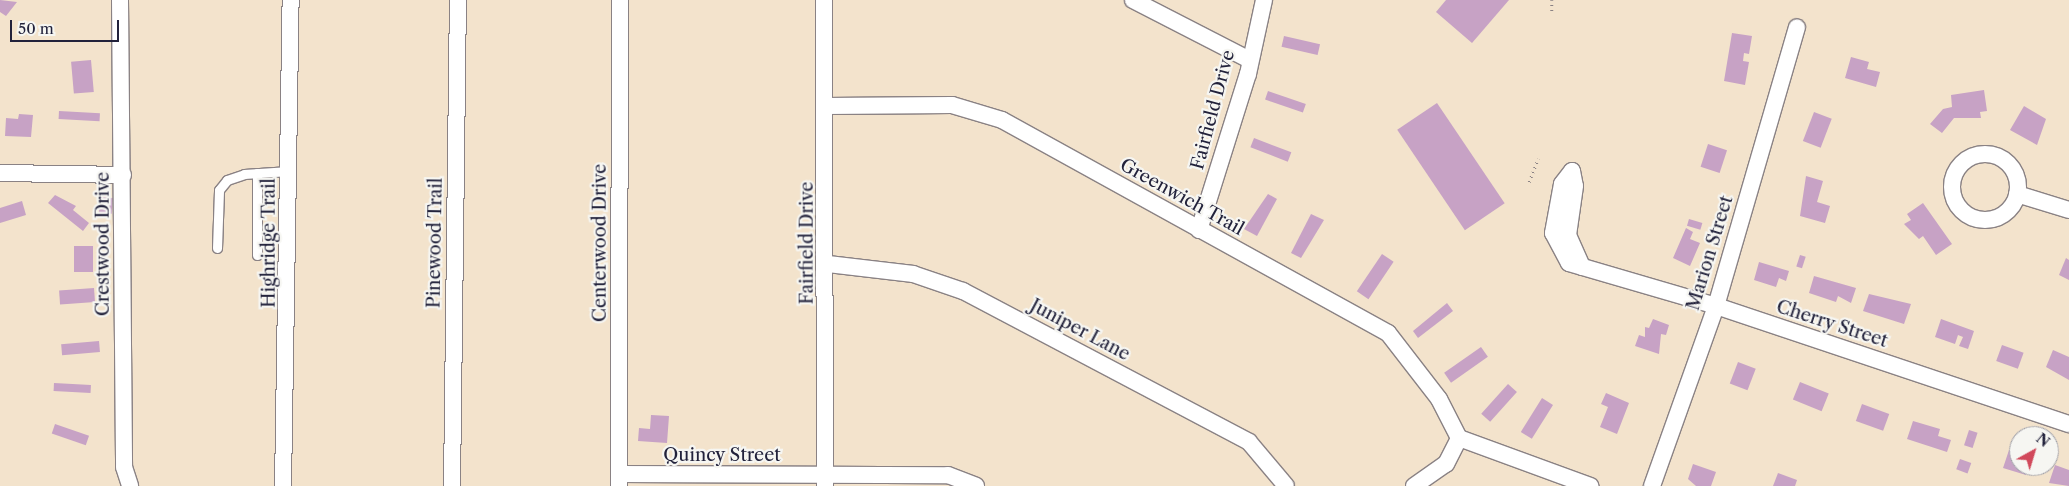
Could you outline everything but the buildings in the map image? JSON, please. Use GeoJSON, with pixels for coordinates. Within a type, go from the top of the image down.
{"type":"FeatureCollection","features":[{"type":"Feature","properties":{"kind":"street","name":"Crestwood Drive"},"geometry":{"type":"LineString","coordinates":[[120,0],[123,175],[124,467],[130,486]]}},
{"type":"Feature","properties":{"kind":"street","name":"Highridge Trail"},"geometry":{"type":"LineString","coordinates":[[283,486],[292,0]]}},
{"type":"Feature","properties":{"kind":"street","name":"Pinewood Trail"},"geometry":{"type":"LineString","coordinates":[[452,486],[458,0]]}},
{"type":"Feature","properties":{"kind":"street","name":"Centerwood Drive"},"geometry":{"type":"LineString","coordinates":[[620,0],[620,480]]}},
{"type":"Feature","properties":{"kind":"street","name":"Fairfield Drive"},"geometry":{"type":"LineString","coordinates":[[824,0],[828,264],[825,481]]}},
{"type":"Feature","properties":{"kind":"street"},"geometry":{"type":"LineString","coordinates":[[1133,0],[1248,59]]}},
{"type":"Feature","properties":{"kind":"street","name":"Fairfield Drive"},"geometry":{"type":"LineString","coordinates":[[1199,230],[1248,74],[1248,59],[1264,0]]}},
{"type":"Feature","properties":{"kind":"street","name":"Marion Street"},"geometry":{"type":"LineString","coordinates":[[1652,486],[1716,306],[1797,28]]}},
{"type":"Feature","properties":{"kind":"street","name":"Greenwich Trail"},"geometry":{"type":"LineString","coordinates":[[826,106],[952,105],[1002,120],[1388,333],[1439,399],[1459,438]]}},
{"type":"Feature","properties":{"kind":"street"},"geometry":{"type":"LineString","coordinates":[[1976,154],[1998,156],[2015,172],[2017,194],[1997,218],[1976,219],[1954,198],[1953,177],[1958,167],[1976,154]]}},
{"type":"Feature","properties":{"kind":"street","name":"Cherry Street"},"geometry":{"type":"LineString","coordinates":[[1582,266],[1568,235],[1576,186],[1572,171],[1562,184],[1553,233],[1569,263],[1716,306],[2069,424]]}},
{"type":"Feature","properties":{"kind":"street"},"geometry":{"type":"LineString","coordinates":[[0,173],[123,175]]}},
{"type":"Feature","properties":{"kind":"street"},"geometry":{"type":"LineString","coordinates":[[2017,194],[2069,210]]}},
{"type":"Feature","properties":{"kind":"street","name":"Juniper Lane"},"geometry":{"type":"LineString","coordinates":[[828,264],[914,274],[963,291],[1249,442],[1286,486]]}},
{"type":"Feature","properties":{"kind":"street"},"geometry":{"type":"LineString","coordinates":[[1414,486],[1446,464],[1459,438],[1590,486]]}},
{"type":"Feature","properties":{"kind":"street","name":"Quincy Street"},"geometry":{"type":"LineString","coordinates":[[620,480],[825,481],[948,475],[976,486]]}},
{"type":"Feature","properties":{"kind":"lane"},"geometry":{"type":"LineString","coordinates":[[217,248],[219,190],[236,176],[289,171]]}},
{"type":"Feature","properties":{"kind":"lane"},"geometry":{"type":"LineString","coordinates":[[257,173],[257,255]]}},
{"type":"Feature","properties":{"kind":"path"},"geometry":{"type":"LineString","coordinates":[[1552,0],[1552,14]]}},
{"type":"Feature","properties":{"kind":"path"},"geometry":{"type":"LineString","coordinates":[[1529,182],[1538,159]]}}]}
